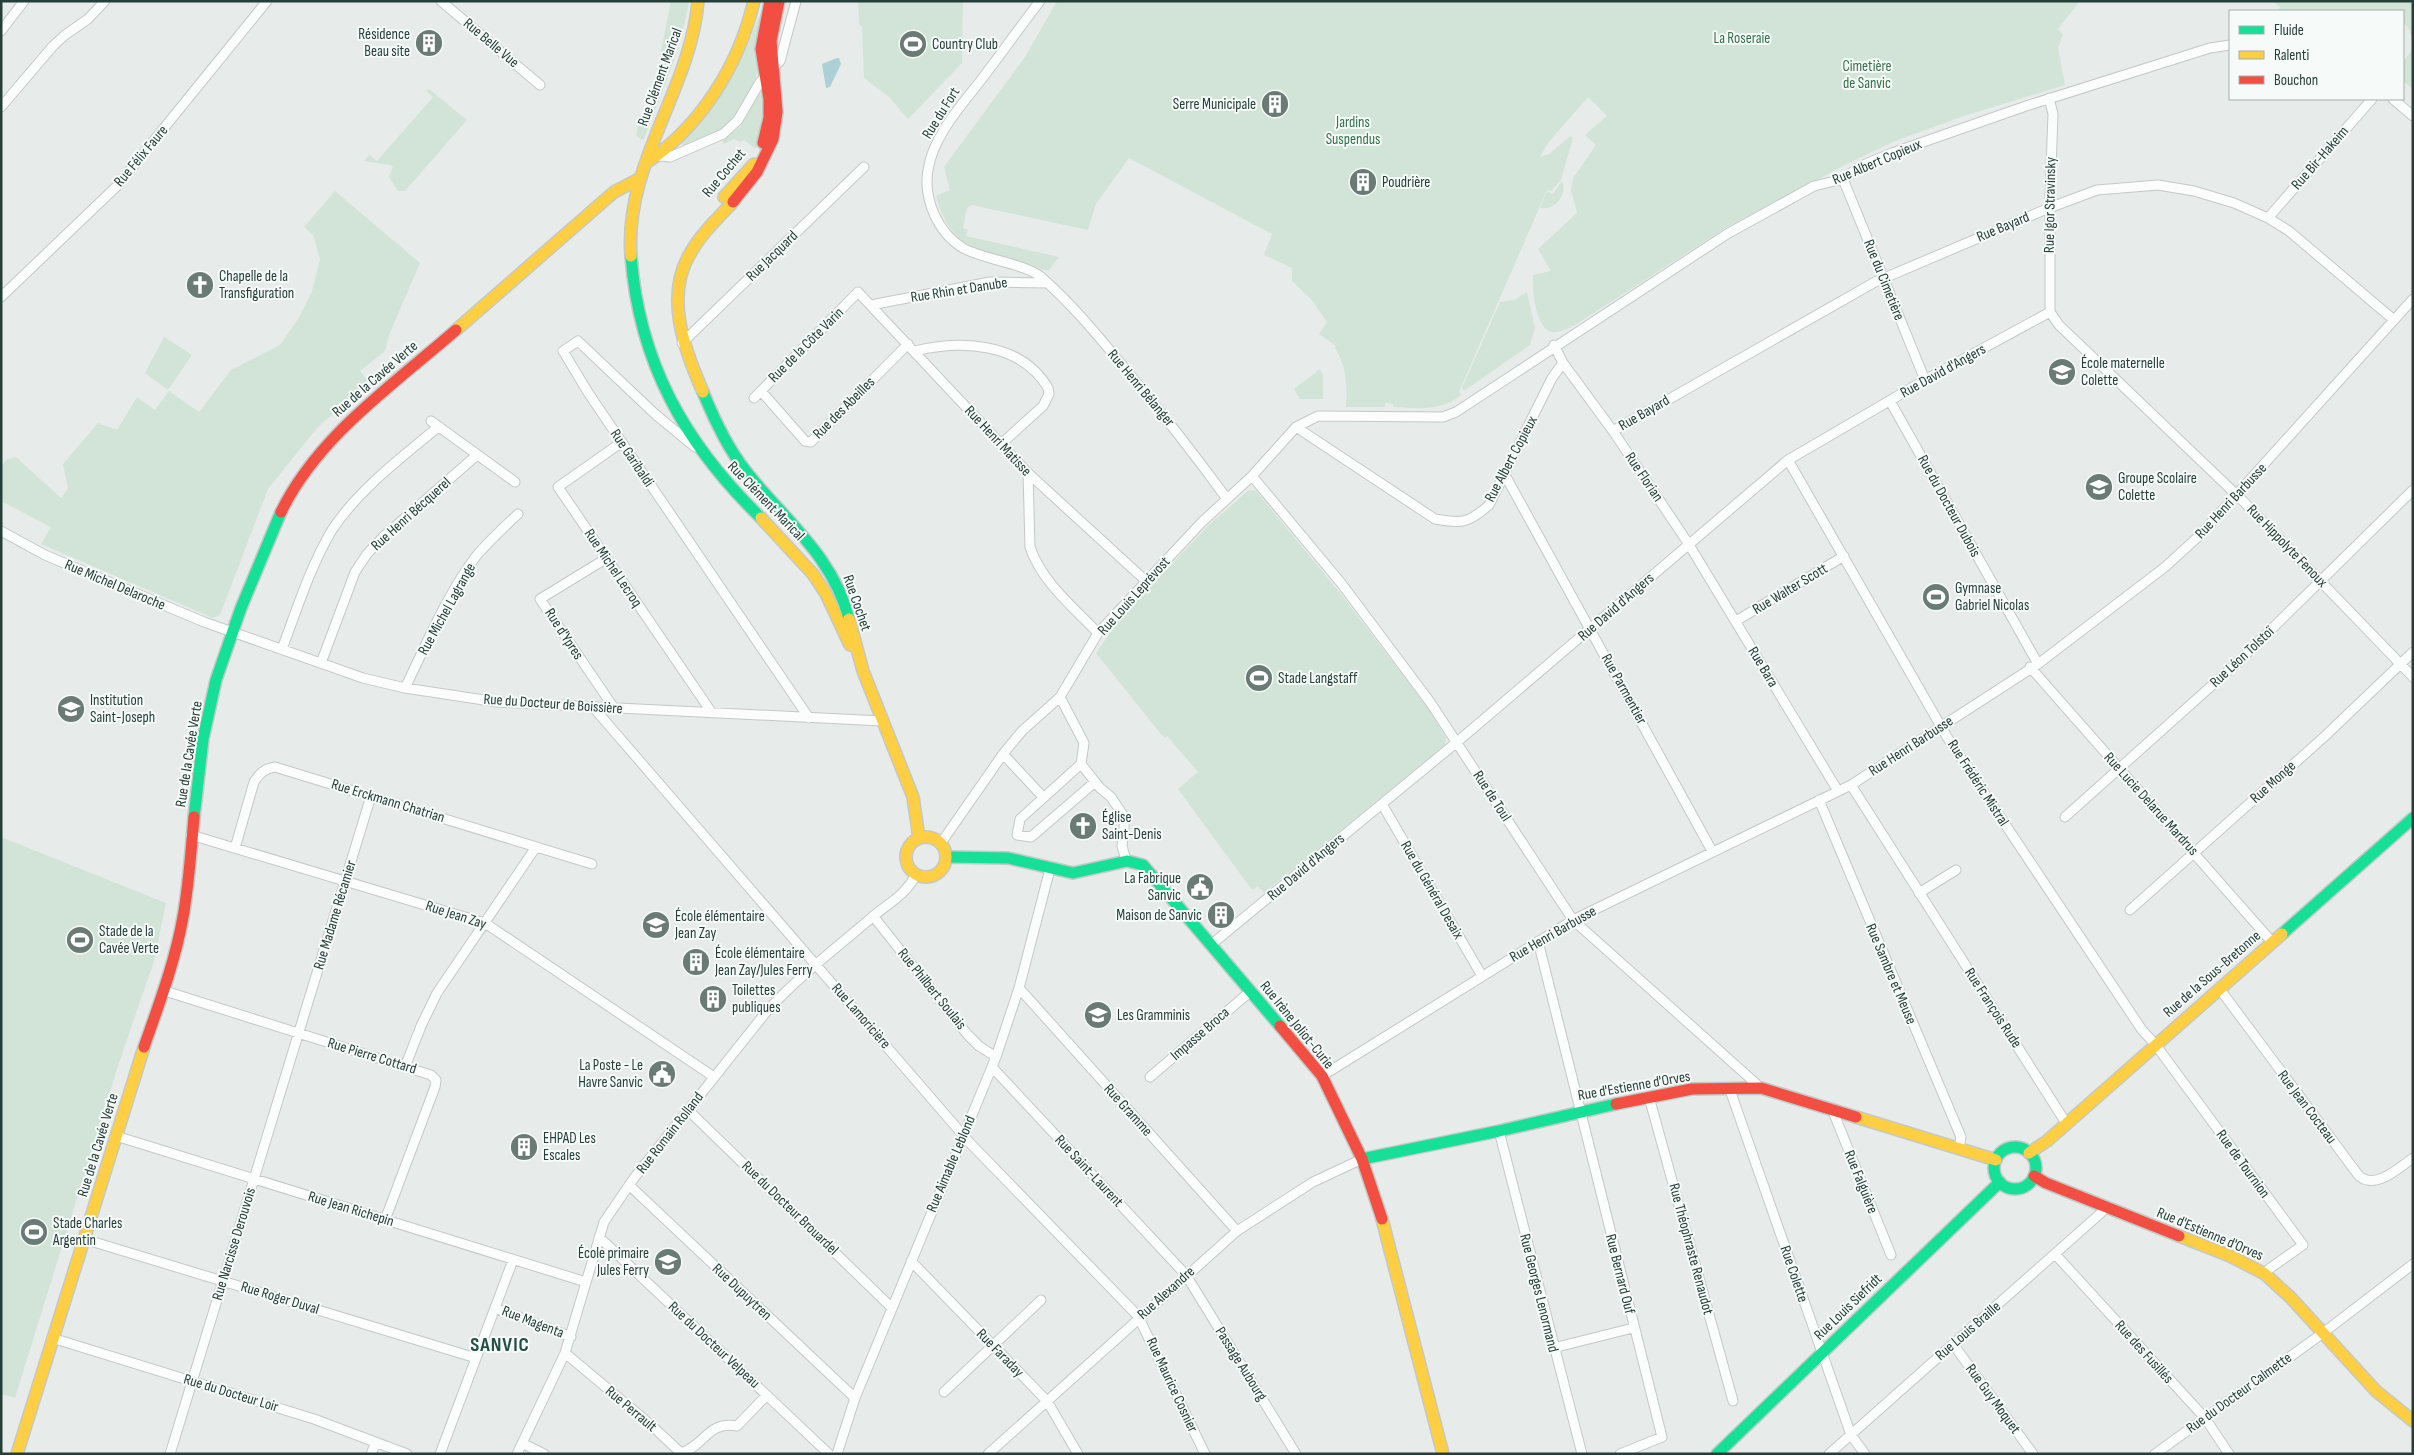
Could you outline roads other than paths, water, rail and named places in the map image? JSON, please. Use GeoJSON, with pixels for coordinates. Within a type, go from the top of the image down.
{"type":"FeatureCollection","features":[{"type":"Feature","properties":{"kind":"street"},"geometry":{"type":"LineString","coordinates":[[1,31],[24,1]]}},
{"type":"Feature","properties":{"kind":"street"},"geometry":{"type":"LineString","coordinates":[[1,107],[53,46],[88,19],[106,1]]}},
{"type":"Feature","properties":{"kind":"street","name":"Rue Félix Faure"},"geometry":{"type":"LineString","coordinates":[[1,297],[117,186],[267,1]]}},
{"type":"Feature","properties":{"kind":"street","name":"Rue Belle Vue"},"geometry":{"type":"LineString","coordinates":[[441,1],[540,85]]}},
{"type":"Feature","properties":{"kind":"street","name":"Rue Clément Marical"},"geometry":{"type":"LineString","coordinates":[[646,163],[690,42],[697,14],[698,1]]}},
{"type":"Feature","properties":{"kind":"street"},"geometry":{"type":"LineString","coordinates":[[641,178],[646,163],[659,156],[699,113],[722,81],[739,48],[754,1]]}},
{"type":"Feature","properties":{"kind":"street","name":"Rue Cochet"},"geometry":{"type":"LineString","coordinates":[[770,1],[760,49],[770,72]]}},
{"type":"Feature","properties":{"kind":"street","name":"Rue Cochet"},"geometry":{"type":"LineString","coordinates":[[779,1],[771,45],[768,118],[763,155],[693,233],[681,252],[673,273],[670,300],[672,324],[684,345],[730,448],[743,467],[808,542],[834,577],[842,597],[862,668],[914,799],[915,827],[919,838]]}},
{"type":"Feature","properties":{"kind":"street"},"geometry":{"type":"LineString","coordinates":[[659,156],[670,157],[723,134],[738,120],[770,72],[780,61],[796,1]]}},
{"type":"Feature","properties":{"kind":"street","name":"Rue du Fort"},"geometry":{"type":"LineString","coordinates":[[1040,1],[950,120],[938,142],[928,170],[928,189],[931,207],[938,222],[947,235],[963,248],[1034,273],[1048,283]]}},
{"type":"Feature","properties":{"kind":"street","name":"Rue Albert Copieux"},"geometry":{"type":"LineString","coordinates":[[1227,499],[1252,476],[1296,427],[1318,416],[1443,417],[1456,412],[1554,345],[1727,234],[1814,186],[1843,179],[1861,166],[1892,153],[2049,98],[2210,48],[2229,45]]}},
{"type":"Feature","properties":{"kind":"street","name":"Rue Igor Stravinsky"},"geometry":{"type":"LineString","coordinates":[[2049,98],[2053,114],[2050,208],[2050,312]]}},
{"type":"Feature","properties":{"kind":"street","name":"Rue Bir-Hakeim"},"geometry":{"type":"LineString","coordinates":[[2268,218],[2371,100]]}},
{"type":"Feature","properties":{"kind":"street"},"geometry":{"type":"LineString","coordinates":[[2394,100],[2413,116]]}},
{"type":"Feature","properties":{"kind":"street","name":"Rue Jacquard"},"geometry":{"type":"LineString","coordinates":[[684,345],[864,167]]}},
{"type":"Feature","properties":{"kind":"street","name":"Rue Clément Marical"},"geometry":{"type":"LineString","coordinates":[[641,178],[633,214],[630,269],[646,345],[676,415],[703,453],[738,496],[787,542],[822,587],[862,668]]}},
{"type":"Feature","properties":{"kind":"street","name":"Rue de la Cavée Verte"},"geometry":{"type":"LineString","coordinates":[[17,1454],[116,1136],[165,991],[177,945],[186,898],[192,834],[208,716],[232,632],[274,522],[290,489],[311,459],[333,437],[606,198],[627,184],[641,178]]}},
{"type":"Feature","properties":{"kind":"street","name":"Rue du Cimetière"},"geometry":{"type":"LineString","coordinates":[[1843,179],[1925,380]]}},
{"type":"Feature","properties":{"kind":"street","name":"Rue Bayard"},"geometry":{"type":"LineString","coordinates":[[1613,431],[1883,278],[2050,208],[2098,190],[2158,185],[2194,191],[2226,200],[2268,218],[2289,231],[2394,320]]}},
{"type":"Feature","properties":{"kind":"street","name":"Rue Rhin et Danube"},"geometry":{"type":"LineString","coordinates":[[871,305],[990,282],[1048,283]]}},
{"type":"Feature","properties":{"kind":"street","name":"Rue Henri Bélanger"},"geometry":{"type":"LineString","coordinates":[[1048,283],[1088,323],[1190,448],[1227,499]]}},
{"type":"Feature","properties":{"kind":"street","name":"Rue Henri Matisse"},"geometry":{"type":"LineString","coordinates":[[858,292],[1028,473],[1146,581]]}},
{"type":"Feature","properties":{"kind":"street","name":"Rue de la Côte Varin"},"geometry":{"type":"LineString","coordinates":[[754,398],[858,292]]}},
{"type":"Feature","properties":{"kind":"street","name":"Rue Henri Barbusse"},"geometry":{"type":"LineString","coordinates":[[1322,1076],[1573,920],[1851,785],[2034,666],[2165,568],[2200,535],[2413,299]]}},
{"type":"Feature","properties":{"kind":"street","name":"Rue David d'Angers"},"geometry":{"type":"LineString","coordinates":[[1212,944],[1457,742],[1591,629],[1688,543],[1788,460],[1925,380],[2050,312]]}},
{"type":"Feature","properties":{"kind":"street","name":"Rue Hippolyte Fenoux"},"geometry":{"type":"LineString","coordinates":[[2050,312],[2059,325],[2237,494],[2413,677]]}},
{"type":"Feature","properties":{"kind":"street","name":"Rue Garibaldi"},"geometry":{"type":"LineString","coordinates":[[703,453],[655,414],[578,341],[563,351],[622,442],[809,718]]}},
{"type":"Feature","properties":{"kind":"street"},"geometry":{"type":"LineString","coordinates":[[1554,345],[1562,363]]}},
{"type":"Feature","properties":{"kind":"street"},"geometry":{"type":"LineString","coordinates":[[912,348],[987,346],[1019,359],[1035,372],[1048,388],[1047,400],[1043,406],[1001,444]]}},
{"type":"Feature","properties":{"kind":"street","name":"Rue des Abeilles"},"geometry":{"type":"LineString","coordinates":[[760,391],[805,441],[811,442],[912,348]]}},
{"type":"Feature","properties":{"kind":"street","name":"Rue Albert Copieux"},"geometry":{"type":"LineString","coordinates":[[1296,427],[1435,520],[1451,522],[1472,519],[1489,504],[1505,476],[1552,378],[1562,363]]}},
{"type":"Feature","properties":{"kind":"street","name":"Rue Florian"},"geometry":{"type":"LineString","coordinates":[[1562,363],[1613,431],[1688,543]]}},
{"type":"Feature","properties":{"kind":"street","name":"Rue du Docteur Dubois"},"geometry":{"type":"LineString","coordinates":[[1890,401],[2034,666]]}},
{"type":"Feature","properties":{"kind":"street"},"geometry":{"type":"LineString","coordinates":[[282,649],[316,559],[333,529],[358,498],[435,424],[515,482]]}},
{"type":"Feature","properties":{"kind":"street","name":"Rue Michel Lecroq"},"geometry":{"type":"LineString","coordinates":[[622,442],[558,487],[712,713]]}},
{"type":"Feature","properties":{"kind":"street","name":"Rue Henri Bécquerel"},"geometry":{"type":"LineString","coordinates":[[321,662],[355,572],[367,554],[383,537],[477,456]]}},
{"type":"Feature","properties":{"kind":"street","name":"Rue Frédéric Mistral"},"geometry":{"type":"LineString","coordinates":[[1788,460],[1953,746],[2131,1014],[2155,1044]]}},
{"type":"Feature","properties":{"kind":"street"},"geometry":{"type":"LineString","coordinates":[[1028,473],[1030,547],[1034,558],[1058,590],[1098,633]]}},
{"type":"Feature","properties":{"kind":"street","name":"Rue de Toul"},"geometry":{"type":"LineString","coordinates":[[1252,476],[1341,583],[1430,702],[1573,920],[1761,1088]]}},
{"type":"Feature","properties":{"kind":"street","name":"Rue Parmentier"},"geometry":{"type":"LineString","coordinates":[[1505,476],[1712,851]]}},
{"type":"Feature","properties":{"kind":"street","name":"Rue Léon Tolstoï"},"geometry":{"type":"LineString","coordinates":[[2065,817],[2237,663],[2413,490]]}},
{"type":"Feature","properties":{"kind":"street","name":"Rue Louis Leprévost"},"geometry":{"type":"LineString","coordinates":[[941,843],[1002,754],[1022,730],[1060,697],[1098,633],[1227,499]]}},
{"type":"Feature","properties":{"kind":"street","name":"Rue Michel Lagrange"},"geometry":{"type":"LineString","coordinates":[[405,688],[450,598],[465,573],[491,539],[518,514]]}},
{"type":"Feature","properties":{"kind":"street","name":"Rue Michel Delaroche"},"geometry":{"type":"LineString","coordinates":[[1,531],[45,556],[232,632]]}},
{"type":"Feature","properties":{"kind":"street","name":"Rue Bara"},"geometry":{"type":"LineString","coordinates":[[1688,543],[1838,791]]}},
{"type":"Feature","properties":{"kind":"street","name":"Rue Walter Scott"},"geometry":{"type":"LineString","coordinates":[[1736,621],[1844,556]]}},
{"type":"Feature","properties":{"kind":"street","name":"Rue d'Ypres"},"geometry":{"type":"LineString","coordinates":[[607,558],[540,599],[614,708]]}},
{"type":"Feature","properties":{"kind":"street","name":"Rue du Docteur de Boissière"},"geometry":{"type":"LineString","coordinates":[[232,632],[363,678],[405,688],[497,702],[882,721]]}},
{"type":"Feature","properties":{"kind":"street","name":"Rue Monge"},"geometry":{"type":"LineString","coordinates":[[2130,910],[2316,743],[2413,652]]}},
{"type":"Feature","properties":{"kind":"street","name":"Rue Lucie Delarue Mardrus"},"geometry":{"type":"LineString","coordinates":[[2034,666],[2119,768],[2272,942]]}},
{"type":"Feature","properties":{"kind":"street"},"geometry":{"type":"LineString","coordinates":[[1060,697],[1084,743],[1080,764],[1020,819],[1017,835],[1031,837],[1095,782]]}},
{"type":"Feature","properties":{"kind":"street","name":"Rue Lamoricière"},"geometry":{"type":"LineString","coordinates":[[593,707],[777,922],[817,964],[963,1134],[1138,1317]]}},
{"type":"Feature","properties":{"kind":"street"},"geometry":{"type":"LineString","coordinates":[[1002,754],[1043,797]]}},
{"type":"Feature","properties":{"kind":"street"},"geometry":{"type":"LineString","coordinates":[[947,857],[986,856],[1008,858],[1072,873],[1092,872],[1126,860],[1122,846],[1124,818],[1111,797],[1080,764]]}},
{"type":"Feature","properties":{"kind":"street","name":"Rue Erckmann Chatrian"},"geometry":{"type":"LineString","coordinates":[[235,848],[254,782],[266,769],[275,767],[592,864]]}},
{"type":"Feature","properties":{"kind":"street","name":"Rue François Rude"},"geometry":{"type":"LineString","coordinates":[[1851,785],[2066,1123]]}},
{"type":"Feature","properties":{"kind":"street","name":"Rue Madame Récamier"},"geometry":{"type":"LineString","coordinates":[[298,1034],[371,796]]}},
{"type":"Feature","properties":{"kind":"street","name":"Rue Sambre et Meuse"},"geometry":{"type":"LineString","coordinates":[[1819,800],[1961,1137],[1959,1149]]}},
{"type":"Feature","properties":{"kind":"street","name":"Rue du Général Desaix"},"geometry":{"type":"LineString","coordinates":[[1382,804],[1482,976]]}},
{"type":"Feature","properties":{"kind":"street","name":"Rue de la Sous-Bretonne"},"geometry":{"type":"LineString","coordinates":[[2029,1153],[2047,1141],[2218,988],[2413,818]]}},
{"type":"Feature","properties":{"kind":"street","name":"Rue Jean Zay"},"geometry":{"type":"LineString","coordinates":[[192,834],[485,923],[714,1078]]}},
{"type":"Feature","properties":{"kind":"street"},"geometry":{"type":"LineString","coordinates":[[931,837],[941,843],[947,857],[944,867],[937,874],[927,878],[916,875],[908,866],[906,856],[910,845],[919,838],[931,837]]}},
{"type":"Feature","properties":{"kind":"street"},"geometry":{"type":"LineString","coordinates":[[406,1067],[421,1026],[438,993],[536,847]]}},
{"type":"Feature","properties":{"kind":"street","name":"Rue Irène Joliot-Curie"},"geometry":{"type":"LineString","coordinates":[[1126,860],[1143,865],[1212,944],[1322,1076],[1362,1160],[1388,1240],[1443,1454]]}},
{"type":"Feature","properties":{"kind":"street","name":"Rue Aimable Leblond"},"geometry":{"type":"LineString","coordinates":[[837,1454],[854,1398],[996,1057],[1019,988],[1050,869]]}},
{"type":"Feature","properties":{"kind":"street"},"geometry":{"type":"LineString","coordinates":[[1919,893],[1956,870]]}},
{"type":"Feature","properties":{"kind":"street","name":"Rue Romain Rolland"},"geometry":{"type":"LineString","coordinates":[[517,1454],[565,1354],[604,1222],[629,1185],[789,987],[873,916],[903,894],[916,875]]}},
{"type":"Feature","properties":{"kind":"street","name":"Rue Philbert Soulais"},"geometry":{"type":"LineString","coordinates":[[873,916],[967,1034],[979,1046],[996,1057]]}},
{"type":"Feature","properties":{"kind":"street","name":"Rue Bernard Ouf"},"geometry":{"type":"LineString","coordinates":[[1538,941],[1633,1328],[1662,1437],[1620,1454]]}},
{"type":"Feature","properties":{"kind":"street","name":"Rue Gramme"},"geometry":{"type":"LineString","coordinates":[[1019,988],[1237,1231]]}},
{"type":"Feature","properties":{"kind":"street","name":"Rue Jean Cocteau"},"geometry":{"type":"LineString","coordinates":[[2218,988],[2359,1176],[2364,1180],[2372,1182],[2383,1178],[2413,1158]]}},
{"type":"Feature","properties":{"kind":"street","name":"Rue Pierre Cottard"},"geometry":{"type":"LineString","coordinates":[[165,991],[431,1074],[436,1080],[435,1087],[385,1220]]}},
{"type":"Feature","properties":{"kind":"street","name":"Impasse Broca"},"geometry":{"type":"LineString","coordinates":[[1150,1077],[1251,991]]}},
{"type":"Feature","properties":{"kind":"street","name":"Rue Narcisse Derouvois"},"geometry":{"type":"LineString","coordinates":[[170,1454],[298,1034]]}},
{"type":"Feature","properties":{"kind":"street","name":"Rue de Tournion"},"geometry":{"type":"LineString","coordinates":[[2155,1044],[2303,1245],[2265,1274]]}},
{"type":"Feature","properties":{"kind":"street","name":"Rue Saint-Laurent"},"geometry":{"type":"LineString","coordinates":[[992,1067],[1186,1275]]}},
{"type":"Feature","properties":{"kind":"street","name":"Rue d'Estienne d'Orves"},"geometry":{"type":"LineString","coordinates":[[1362,1160],[1499,1132],[1580,1110],[1649,1096],[1692,1089],[1730,1090],[1761,1088],[1996,1160]]}},
{"type":"Feature","properties":{"kind":"street","name":"Rue Colette"},"geometry":{"type":"LineString","coordinates":[[1730,1090],[1851,1434],[1865,1454]]}},
{"type":"Feature","properties":{"kind":"street","name":"Rue Théophraste Renaudot"},"geometry":{"type":"LineString","coordinates":[[1649,1096],[1733,1401]]}},
{"type":"Feature","properties":{"kind":"street","name":"Rue Falguière"},"geometry":{"type":"LineString","coordinates":[[1832,1109],[1891,1255]]}},
{"type":"Feature","properties":{"kind":"street","name":"Rue du Docteur Brouardel"},"geometry":{"type":"LineString","coordinates":[[688,1110],[891,1307]]}},
{"type":"Feature","properties":{"kind":"street","name":"Rue Georges Lenormand"},"geometry":{"type":"LineString","coordinates":[[1499,1132],[1553,1348],[1582,1454]]}},
{"type":"Feature","properties":{"kind":"street","name":"Rue Jean Richepin"},"geometry":{"type":"LineString","coordinates":[[116,1136],[586,1282]]}},
{"type":"Feature","properties":{"kind":"street"},"geometry":{"type":"LineString","coordinates":[[2011,1147],[2017,1147],[2029,1153],[2036,1166],[2034,1176],[2021,1187],[2010,1188],[2000,1182],[1995,1172],[1996,1160],[1999,1154],[2011,1147]]}},
{"type":"Feature","properties":{"kind":"street","name":"Rue Alexandre"},"geometry":{"type":"LineString","coordinates":[[988,1454],[1138,1317],[1237,1231],[1313,1182],[1362,1160]]}},
{"type":"Feature","properties":{"kind":"street","name":"Rue d'Estienne d'Orves"},"geometry":{"type":"LineString","coordinates":[[2034,1176],[2046,1183],[2230,1256],[2265,1274],[2291,1298],[2376,1391],[2413,1421]]}},
{"type":"Feature","properties":{"kind":"street","name":"Rue Louis Siefridt"},"geometry":{"type":"LineString","coordinates":[[1716,1454],[2000,1182]]}},
{"type":"Feature","properties":{"kind":"street","name":"Rue Dupuytren"},"geometry":{"type":"LineString","coordinates":[[629,1185],[854,1398]]}},
{"type":"Feature","properties":{"kind":"street","name":"Rue Louis Braille"},"geometry":{"type":"LineString","coordinates":[[1829,1454],[2102,1212],[2105,1207]]}},
{"type":"Feature","properties":{"kind":"street","name":"Rue du Docteur Velpeau"},"geometry":{"type":"LineString","coordinates":[[599,1237],[829,1454]]}},
{"type":"Feature","properties":{"kind":"street","name":"Rue Roger Duval"},"geometry":{"type":"LineString","coordinates":[[84,1239],[476,1358]]}},
{"type":"Feature","properties":{"kind":"street","name":"Rue des Fusillés"},"geometry":{"type":"LineString","coordinates":[[2055,1254],[2205,1418],[2229,1454]]}},
{"type":"Feature","properties":{"kind":"street"},"geometry":{"type":"LineString","coordinates":[[440,1454],[513,1260]]}},
{"type":"Feature","properties":{"kind":"street","name":"Rue Faraday"},"geometry":{"type":"LineString","coordinates":[[911,1260],[1047,1401],[1078,1454]]}},
{"type":"Feature","properties":{"kind":"street","name":"Rue du Docteur Calmette"},"geometry":{"type":"LineString","coordinates":[[2155,1454],[2323,1333],[2413,1264]]}},
{"type":"Feature","properties":{"kind":"street","name":"Passage Aubourg"},"geometry":{"type":"LineString","coordinates":[[1186,1275],[1296,1454]]}},
{"type":"Feature","properties":{"kind":"street"},"geometry":{"type":"LineString","coordinates":[[944,1392],[1041,1300]]}},
{"type":"Feature","properties":{"kind":"street","name":"Rue Magenta"},"geometry":{"type":"LineString","coordinates":[[495,1308],[571,1336]]}},
{"type":"Feature","properties":{"kind":"street","name":"Rue Maurice Cosnier"},"geometry":{"type":"LineString","coordinates":[[1138,1317],[1205,1454]]}},
{"type":"Feature","properties":{"kind":"street"},"geometry":{"type":"LineString","coordinates":[[1553,1348],[1633,1328]]}},
{"type":"Feature","properties":{"kind":"street","name":"Rue du Docteur Loir"},"geometry":{"type":"LineString","coordinates":[[52,1338],[314,1418],[407,1454]]}},
{"type":"Feature","properties":{"kind":"street","name":"Rue Guy Moquet"},"geometry":{"type":"LineString","coordinates":[[1953,1344],[2033,1454]]}},
{"type":"Feature","properties":{"kind":"street","name":"Rue Perrault"},"geometry":{"type":"LineString","coordinates":[[565,1354],[652,1425],[681,1453],[690,1450],[716,1427],[724,1424],[737,1426],[767,1395]]}},
{"type":"Feature","properties":{"kind":"street"},"geometry":{"type":"LineString","coordinates":[[371,1454],[376,1442]]}},
{"type":"Feature","properties":{"kind":"street"},"geometry":{"type":"LineString","coordinates":[[522,1443],[544,1454]]}},
{"type":"Feature","properties":{"kind":"water"},"geometry":{"type":"Polygon","coordinates":[[[839,58],[841,64],[830,87],[826,88],[822,64],[839,58]]]}},
{"type":"Feature","properties":{"kind":"place","name":"Résidence Beau site"},"geometry":{"type":"Point","coordinates":[429,43]}},
{"type":"Feature","properties":{"kind":"place","name":"Country Club"},"geometry":{"type":"Point","coordinates":[913,44]}},
{"type":"Feature","properties":{"kind":"place","name":"Serre Municipale"},"geometry":{"type":"Point","coordinates":[1275,104]}},
{"type":"Feature","properties":{"kind":"place","name":"Poudrière"},"geometry":{"type":"Point","coordinates":[1363,182]}},
{"type":"Feature","properties":{"kind":"place","name":"Chapelle de la Transfiguration"},"geometry":{"type":"Point","coordinates":[200,285]}},
{"type":"Feature","properties":{"kind":"place","name":"École maternelle Colette"},"geometry":{"type":"Point","coordinates":[2062,372]}},
{"type":"Feature","properties":{"kind":"place","name":"Groupe Scolaire Colette"},"geometry":{"type":"Point","coordinates":[2099,487]}},
{"type":"Feature","properties":{"kind":"place","name":"Gymnase Gabriel Nicolas"},"geometry":{"type":"Point","coordinates":[1936,597]}},
{"type":"Feature","properties":{"kind":"place","name":"Stade Langstaff"},"geometry":{"type":"Point","coordinates":[1259,678]}},
{"type":"Feature","properties":{"kind":"place","name":"Institution Saint-Joseph"},"geometry":{"type":"Point","coordinates":[71,709]}},
{"type":"Feature","properties":{"kind":"place","name":"Église Saint-Denis"},"geometry":{"type":"Point","coordinates":[1083,826]}},
{"type":"Feature","properties":{"kind":"place","name":"La Fabrique Sanvic"},"geometry":{"type":"Point","coordinates":[1200,887]}},
{"type":"Feature","properties":{"kind":"place","name":"Maison de Sanvic"},"geometry":{"type":"Point","coordinates":[1221,915]}},
{"type":"Feature","properties":{"kind":"place","name":"École élémentaire Jean Zay"},"geometry":{"type":"Point","coordinates":[656,925]}},
{"type":"Feature","properties":{"kind":"place","name":"Stade de la Cavée Verte"},"geometry":{"type":"Point","coordinates":[80,940]}},
{"type":"Feature","properties":{"kind":"place","name":"École élémentaire Jean Zay/Jules Ferry"},"geometry":{"type":"Point","coordinates":[696,962]}},
{"type":"Feature","properties":{"kind":"place","name":"Toilettes publiques"},"geometry":{"type":"Point","coordinates":[713,999]}},
{"type":"Feature","properties":{"kind":"place","name":"Les Gramminis"},"geometry":{"type":"Point","coordinates":[1098,1015]}},
{"type":"Feature","properties":{"kind":"place","name":"La Poste - Le Havre Sanvic"},"geometry":{"type":"Point","coordinates":[662,1074]}},
{"type":"Feature","properties":{"kind":"place","name":"EHPAD Les Escales"},"geometry":{"type":"Point","coordinates":[524,1147]}},
{"type":"Feature","properties":{"kind":"place","name":"Stade Charles Argentin"},"geometry":{"type":"Point","coordinates":[34,1232]}},
{"type":"Feature","properties":{"kind":"place","name":"École primaire Jules Ferry"},"geometry":{"type":"Point","coordinates":[668,1262]}},
{"type":"Feature","properties":{"kind":"district","name":"SANVIC"},"geometry":{"type":"Point","coordinates":[500,1345]}},
{"type":"Feature","properties":{"kind":"park label","name":"La Roseraie"},"geometry":{"type":"Point","coordinates":[1742,38]}},
{"type":"Feature","properties":{"kind":"park label","name":"Cimetière de Sanvic"},"geometry":{"type":"Point","coordinates":[1867,74]}},
{"type":"Feature","properties":{"kind":"park label","name":"Jardins Suspendus"},"geometry":{"type":"Point","coordinates":[1353,130]}}]}
